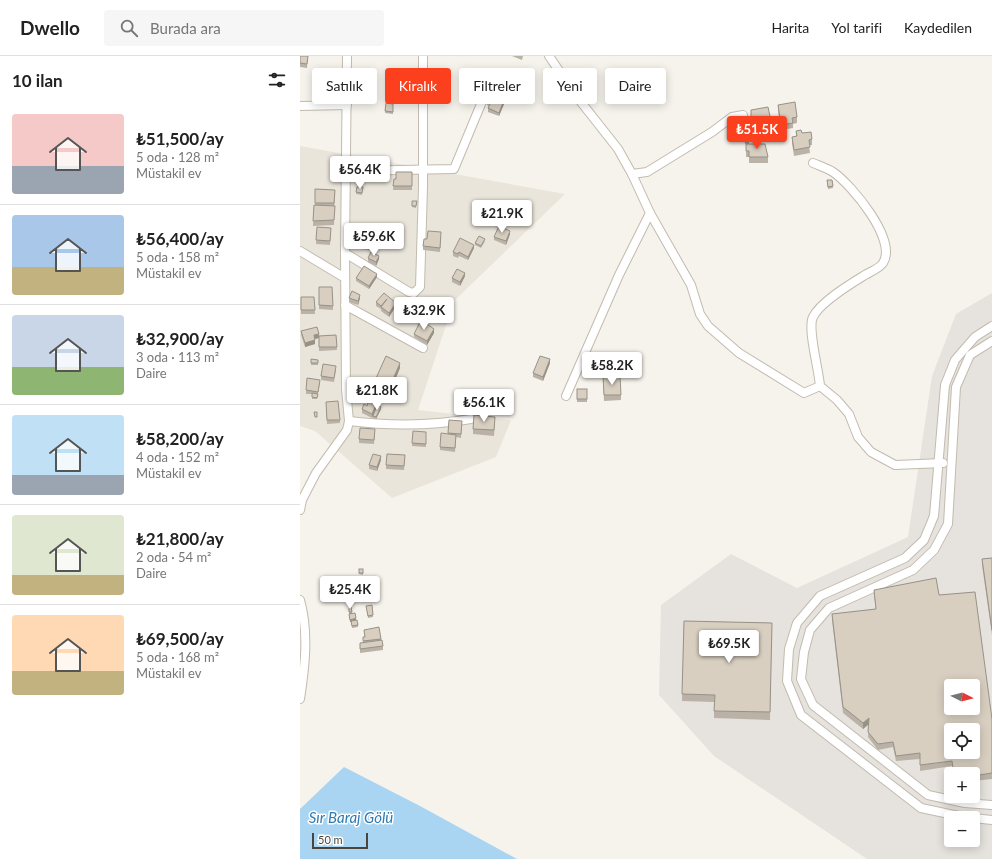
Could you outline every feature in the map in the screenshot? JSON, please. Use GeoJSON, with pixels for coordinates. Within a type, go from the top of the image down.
{"type":"FeatureCollection","features":[{"type":"Feature","properties":{"kind":"street"},"geometry":{"type":"LineString","coordinates":[[300,510],[302,500],[316,473],[347,430],[349,420],[346,389],[345,305],[347,56]]}},
{"type":"Feature","properties":{"kind":"street"},"geometry":{"type":"LineString","coordinates":[[345,253],[409,292],[414,293],[419,290],[421,277],[423,171],[423,56]]}},
{"type":"Feature","properties":{"kind":"street"},"geometry":{"type":"LineString","coordinates":[[549,56],[577,97],[618,149],[632,174],[650,213],[691,285],[700,314],[708,326],[739,353],[804,393],[820,386]]}},
{"type":"Feature","properties":{"kind":"street"},"geometry":{"type":"LineString","coordinates":[[346,171],[423,171],[454,169],[481,104]]}},
{"type":"Feature","properties":{"kind":"street"},"geometry":{"type":"LineString","coordinates":[[300,106],[347,105]]}},
{"type":"Feature","properties":{"kind":"street"},"geometry":{"type":"LineString","coordinates":[[632,174],[647,172],[712,132],[732,117],[743,115]]}},
{"type":"Feature","properties":{"kind":"street"},"geometry":{"type":"LineString","coordinates":[[814,163],[833,172],[860,198],[884,237],[886,251],[883,263],[824,304],[813,316],[810,328],[819,368],[820,386],[837,400],[849,414],[858,437],[871,452],[895,465],[951,463]]}},
{"type":"Feature","properties":{"kind":"street"},"geometry":{"type":"LineString","coordinates":[[566,396],[619,275],[650,213]]}},
{"type":"Feature","properties":{"kind":"street"},"geometry":{"type":"LineString","coordinates":[[300,251],[345,278]]}},
{"type":"Feature","properties":{"kind":"street"},"geometry":{"type":"LineString","coordinates":[[345,305],[423,348]]}},
{"type":"Feature","properties":{"kind":"street"},"geometry":{"type":"LineString","coordinates":[[944,813],[921,808],[801,715],[787,682],[789,649],[797,623],[820,596],[905,558],[924,540],[934,516],[946,385],[955,360],[975,337],[992,326]]}},
{"type":"Feature","properties":{"kind":"street"},"geometry":{"type":"LineString","coordinates":[[992,341],[970,355],[956,387],[948,524],[934,550],[913,570],[829,608],[810,630],[804,652],[802,679],[813,706],[928,795],[965,803],[992,805]]}},
{"type":"Feature","properties":{"kind":"street"},"geometry":{"type":"LineString","coordinates":[[349,420],[386,425],[429,425],[471,419]]}},
{"type":"Feature","properties":{"kind":"street"},"geometry":{"type":"LineString","coordinates":[[300,600],[306,643],[300,699]]}},
{"type":"Feature","properties":{"kind":"street"},"geometry":{"type":"LineString","coordinates":[[980,819],[992,820]]}},
{"type":"Feature","properties":{"kind":"shaded area"},"geometry":{"type":"Polygon","coordinates":[[[300,146],[565,194],[454,301],[418,410],[511,420],[496,457],[392,498],[315,431],[300,426],[300,146]]]}},
{"type":"Feature","properties":{"kind":"shaded area"},"geometry":{"type":"Polygon","coordinates":[[[992,293],[992,859],[867,859],[714,756],[659,695],[661,605],[731,554],[797,588],[908,537],[932,376],[956,314],[992,293]]]}},
{"type":"Feature","properties":{"kind":"water","name":"Sır Baraj Gölü"},"geometry":{"type":"Polygon","coordinates":[[[344,767],[420,806],[517,859],[300,859],[300,809],[344,767]]]}},
{"type":"Feature","properties":{"kind":"building"},"geometry":{"type":"Polygon","coordinates":[[[300,56],[308,56],[307,64],[300,63],[300,56]]]}},
{"type":"Feature","properties":{"kind":"building"},"geometry":{"type":"Polygon","coordinates":[[[795,102],[797,117],[792,118],[793,123],[781,125],[778,105],[795,102]]]}},
{"type":"Feature","properties":{"kind":"building"},"geometry":{"type":"Polygon","coordinates":[[[386,104],[393,104],[393,112],[385,111],[386,104]]]}},
{"type":"Feature","properties":{"kind":"building"},"geometry":{"type":"Polygon","coordinates":[[[490,104],[502,104],[499,113],[488,108],[490,104]]]}},
{"type":"Feature","properties":{"kind":"building"},"geometry":{"type":"Polygon","coordinates":[[[768,107],[771,121],[751,125],[751,110],[768,107]]]}},
{"type":"Feature","properties":{"kind":"building"},"geometry":{"type":"Polygon","coordinates":[[[801,130],[802,133],[811,132],[812,139],[809,140],[810,147],[794,150],[792,137],[797,136],[796,131],[801,130]]]}},
{"type":"Feature","properties":{"kind":"building"},"geometry":{"type":"Polygon","coordinates":[[[749,136],[749,142],[745,142],[744,137],[749,136]]]}},
{"type":"Feature","properties":{"kind":"building"},"geometry":{"type":"Polygon","coordinates":[[[746,144],[765,144],[768,157],[749,157],[749,151],[746,151],[746,144]]]}},
{"type":"Feature","properties":{"kind":"building"},"geometry":{"type":"Polygon","coordinates":[[[396,172],[412,172],[412,186],[393,186],[394,179],[396,179],[396,172]]]}},
{"type":"Feature","properties":{"kind":"building"},"geometry":{"type":"Polygon","coordinates":[[[827,180],[832,180],[833,186],[828,187],[827,180]]]}},
{"type":"Feature","properties":{"kind":"building"},"geometry":{"type":"Polygon","coordinates":[[[357,187],[363,187],[362,193],[356,192],[357,187]]]}},
{"type":"Feature","properties":{"kind":"building"},"geometry":{"type":"Polygon","coordinates":[[[315,189],[335,190],[334,203],[315,203],[315,189]]]}},
{"type":"Feature","properties":{"kind":"building"},"geometry":{"type":"Polygon","coordinates":[[[412,201],[417,201],[416,206],[412,206],[412,201]]]}},
{"type":"Feature","properties":{"kind":"building"},"geometry":{"type":"Polygon","coordinates":[[[314,205],[335,206],[334,220],[313,221],[314,205]]]}},
{"type":"Feature","properties":{"kind":"building"},"geometry":{"type":"Polygon","coordinates":[[[352,226],[369,228],[369,245],[353,243],[354,235],[351,234],[352,226]]]}},
{"type":"Feature","properties":{"kind":"building"},"geometry":{"type":"Polygon","coordinates":[[[499,226],[510,231],[506,241],[494,237],[499,226]]]}},
{"type":"Feature","properties":{"kind":"building"},"geometry":{"type":"Polygon","coordinates":[[[317,227],[331,228],[330,241],[316,240],[317,227]]]}},
{"type":"Feature","properties":{"kind":"building"},"geometry":{"type":"Polygon","coordinates":[[[428,231],[441,232],[440,248],[423,246],[424,239],[427,239],[428,231]]]}},
{"type":"Feature","properties":{"kind":"building"},"geometry":{"type":"Polygon","coordinates":[[[479,236],[485,239],[481,246],[475,243],[479,236]]]}},
{"type":"Feature","properties":{"kind":"building"},"geometry":{"type":"Polygon","coordinates":[[[460,238],[474,245],[468,257],[459,252],[458,254],[453,252],[460,238]]]}},
{"type":"Feature","properties":{"kind":"building"},"geometry":{"type":"Polygon","coordinates":[[[371,252],[379,256],[376,262],[368,258],[371,252]]]}},
{"type":"Feature","properties":{"kind":"building"},"geometry":{"type":"Polygon","coordinates":[[[364,266],[377,274],[369,286],[356,278],[364,266]]]}},
{"type":"Feature","properties":{"kind":"building"},"geometry":{"type":"Polygon","coordinates":[[[457,269],[465,273],[460,282],[452,278],[457,269]]]}},
{"type":"Feature","properties":{"kind":"building"},"geometry":{"type":"Polygon","coordinates":[[[319,287],[332,287],[333,306],[319,305],[319,287]]]}},
{"type":"Feature","properties":{"kind":"building"},"geometry":{"type":"Polygon","coordinates":[[[352,291],[360,295],[358,301],[349,298],[352,291]]]}},
{"type":"Feature","properties":{"kind":"building"},"geometry":{"type":"Polygon","coordinates":[[[384,293],[396,303],[389,313],[381,307],[387,299],[381,306],[376,302],[384,293]]]}},
{"type":"Feature","properties":{"kind":"building"},"geometry":{"type":"Polygon","coordinates":[[[301,297],[314,297],[315,310],[301,310],[301,297]]]}},
{"type":"Feature","properties":{"kind":"building"},"geometry":{"type":"Polygon","coordinates":[[[431,298],[445,305],[442,313],[437,311],[435,317],[424,312],[431,298]]]}},
{"type":"Feature","properties":{"kind":"building"},"geometry":{"type":"Polygon","coordinates":[[[421,320],[434,329],[427,341],[414,334],[421,320]]]}},
{"type":"Feature","properties":{"kind":"building"},"geometry":{"type":"Polygon","coordinates":[[[317,327],[319,334],[314,335],[315,340],[305,343],[301,331],[317,327]]]}},
{"type":"Feature","properties":{"kind":"building"},"geometry":{"type":"Polygon","coordinates":[[[336,335],[337,347],[319,347],[319,336],[336,335]]]}},
{"type":"Feature","properties":{"kind":"building"},"geometry":{"type":"Polygon","coordinates":[[[386,356],[400,363],[388,391],[373,385],[386,356]]]}},
{"type":"Feature","properties":{"kind":"building"},"geometry":{"type":"Polygon","coordinates":[[[540,356],[550,359],[543,377],[533,373],[540,356]]]}},
{"type":"Feature","properties":{"kind":"building"},"geometry":{"type":"Polygon","coordinates":[[[311,359],[318,360],[318,363],[311,363],[311,359]]]}},
{"type":"Feature","properties":{"kind":"building"},"geometry":{"type":"Polygon","coordinates":[[[323,364],[336,366],[334,378],[321,376],[323,364]]]}},
{"type":"Feature","properties":{"kind":"building"},"geometry":{"type":"Polygon","coordinates":[[[603,376],[620,376],[621,395],[604,395],[603,376]]]}},
{"type":"Feature","properties":{"kind":"building"},"geometry":{"type":"Polygon","coordinates":[[[307,378],[320,380],[318,392],[306,390],[307,378]]]}},
{"type":"Feature","properties":{"kind":"building"},"geometry":{"type":"Polygon","coordinates":[[[577,389],[587,389],[587,399],[577,399],[577,389]]]}},
{"type":"Feature","properties":{"kind":"building"},"geometry":{"type":"Polygon","coordinates":[[[312,393],[318,394],[317,398],[312,397],[312,393]]]}},
{"type":"Feature","properties":{"kind":"building"},"geometry":{"type":"Polygon","coordinates":[[[369,400],[377,403],[372,414],[362,409],[364,404],[367,406],[369,400]]]}},
{"type":"Feature","properties":{"kind":"building"},"geometry":{"type":"Polygon","coordinates":[[[338,401],[340,420],[327,420],[326,402],[338,401]]]}},
{"type":"Feature","properties":{"kind":"building"},"geometry":{"type":"Polygon","coordinates":[[[377,405],[381,407],[376,417],[373,416],[377,405]]]}},
{"type":"Feature","properties":{"kind":"building"},"geometry":{"type":"Polygon","coordinates":[[[314,412],[317,412],[317,417],[315,417],[314,412]]]}},
{"type":"Feature","properties":{"kind":"building"},"geometry":{"type":"Polygon","coordinates":[[[474,415],[495,417],[494,430],[473,429],[474,415]]]}},
{"type":"Feature","properties":{"kind":"building"},"geometry":{"type":"Polygon","coordinates":[[[449,420],[462,421],[461,434],[448,433],[449,420]]]}},
{"type":"Feature","properties":{"kind":"building"},"geometry":{"type":"Polygon","coordinates":[[[360,428],[375,429],[374,440],[359,439],[360,428]]]}},
{"type":"Feature","properties":{"kind":"building"},"geometry":{"type":"Polygon","coordinates":[[[413,431],[426,432],[426,444],[412,443],[413,431]]]}},
{"type":"Feature","properties":{"kind":"building"},"geometry":{"type":"Polygon","coordinates":[[[441,433],[456,435],[455,448],[440,447],[441,433]]]}},
{"type":"Feature","properties":{"kind":"building"},"geometry":{"type":"Polygon","coordinates":[[[373,454],[381,456],[377,467],[369,465],[373,454]]]}},
{"type":"Feature","properties":{"kind":"building"},"geometry":{"type":"Polygon","coordinates":[[[387,454],[405,455],[404,466],[386,465],[387,454]]]}},
{"type":"Feature","properties":{"kind":"building"},"geometry":{"type":"Polygon","coordinates":[[[992,558],[992,630],[982,559],[992,558]]]}},
{"type":"Feature","properties":{"kind":"building"},"geometry":{"type":"Polygon","coordinates":[[[359,569],[363,569],[363,573],[359,573],[359,569]]]}},
{"type":"Feature","properties":{"kind":"building"},"geometry":{"type":"Polygon","coordinates":[[[936,578],[939,595],[975,592],[992,719],[992,773],[980,775],[980,767],[953,767],[952,761],[920,765],[920,753],[896,756],[893,742],[878,744],[868,732],[869,718],[863,723],[843,707],[832,614],[876,609],[874,590],[936,578]]]}},
{"type":"Feature","properties":{"kind":"building"},"geometry":{"type":"Polygon","coordinates":[[[372,605],[373,615],[368,616],[366,606],[372,605]]]}},
{"type":"Feature","properties":{"kind":"building"},"geometry":{"type":"Polygon","coordinates":[[[351,607],[352,612],[349,612],[349,608],[351,607]]]}},
{"type":"Feature","properties":{"kind":"building"},"geometry":{"type":"Polygon","coordinates":[[[355,613],[356,618],[350,620],[349,614],[355,613]]]}},
{"type":"Feature","properties":{"kind":"building"},"geometry":{"type":"Polygon","coordinates":[[[357,620],[358,625],[352,626],[351,621],[357,620]]]}},
{"type":"Feature","properties":{"kind":"building"},"geometry":{"type":"Polygon","coordinates":[[[684,621],[772,623],[770,712],[714,711],[715,695],[682,694],[684,621]]]}},
{"type":"Feature","properties":{"kind":"building"},"geometry":{"type":"Polygon","coordinates":[[[379,627],[381,639],[363,641],[363,637],[365,637],[364,630],[379,627]]]}},
{"type":"Feature","properties":{"kind":"building"},"geometry":{"type":"Polygon","coordinates":[[[382,640],[383,646],[360,649],[360,643],[382,640]]]}}]}
